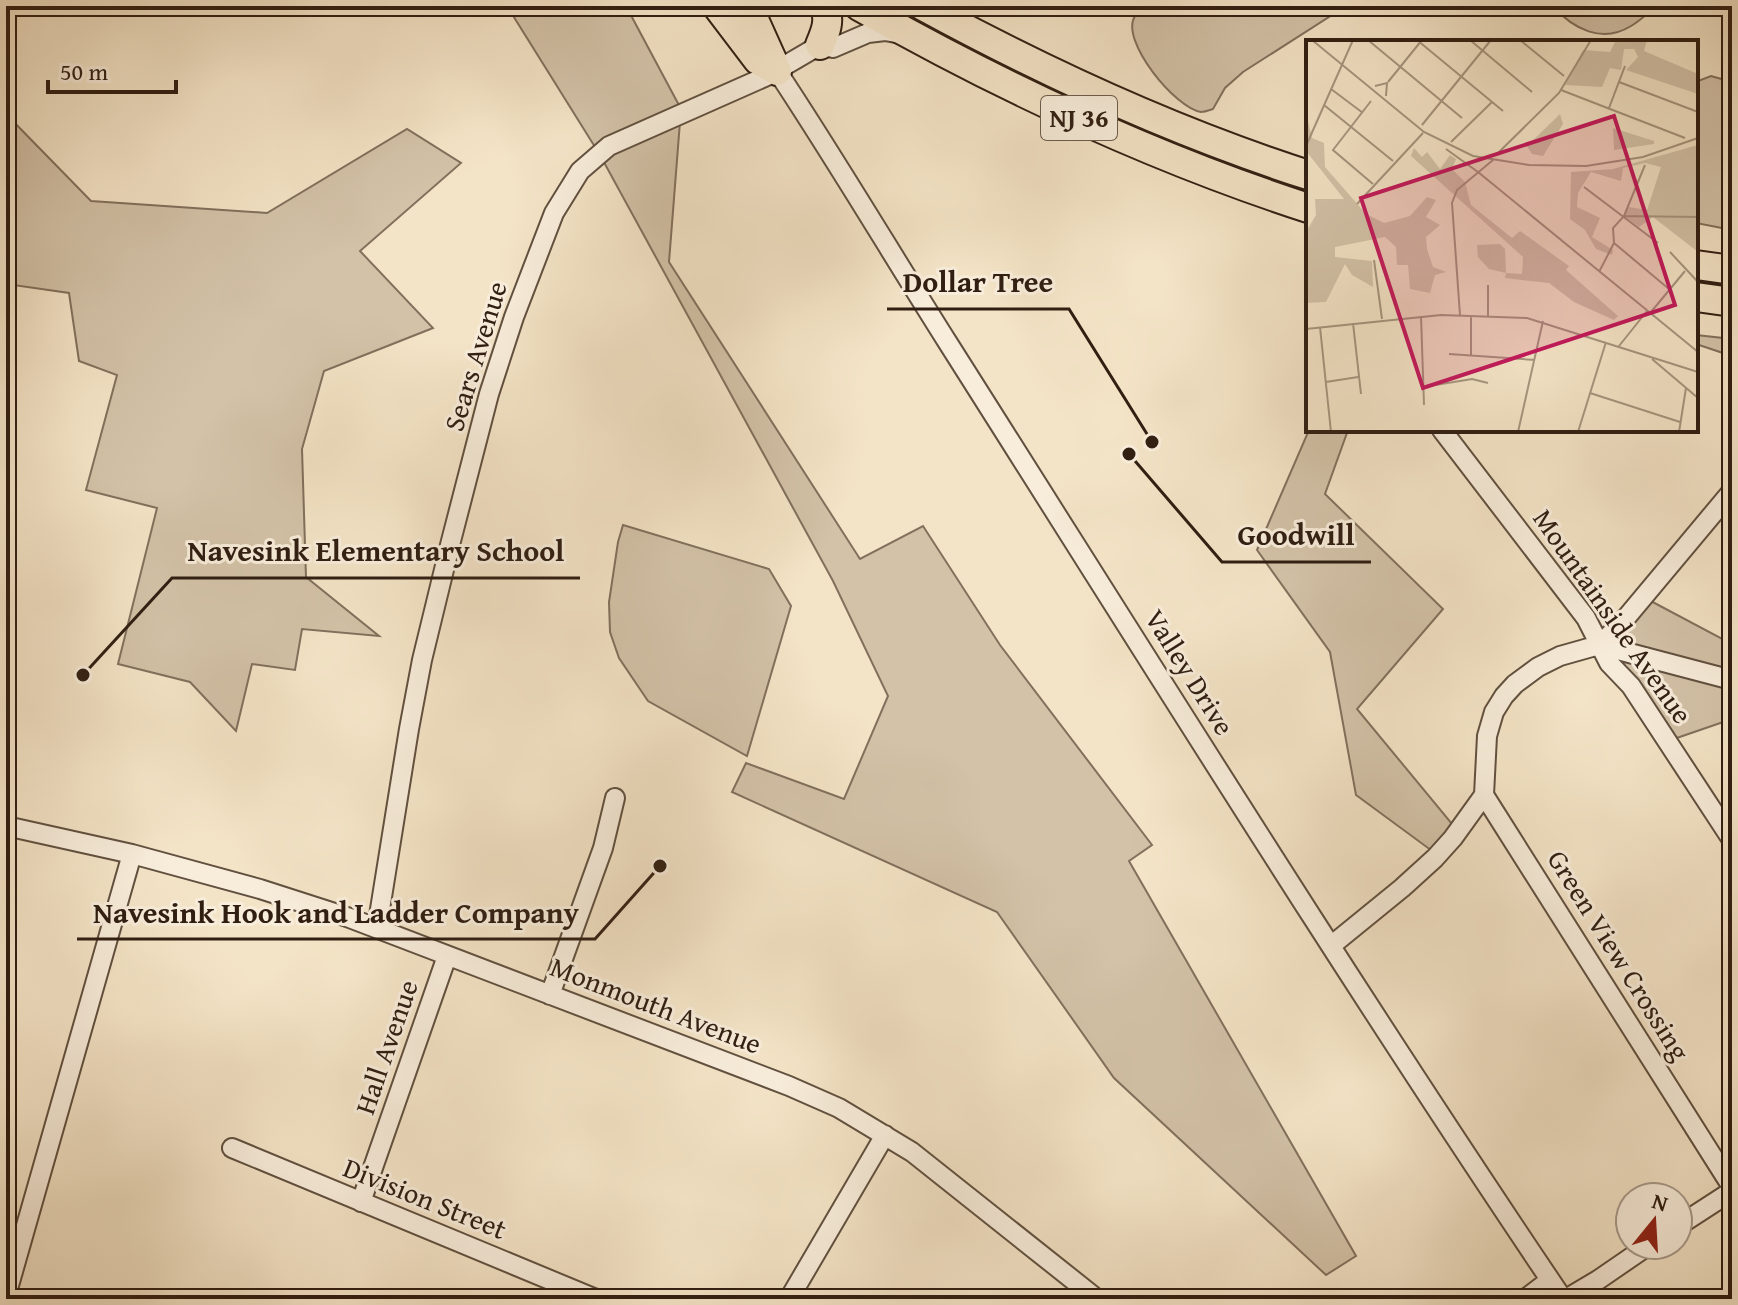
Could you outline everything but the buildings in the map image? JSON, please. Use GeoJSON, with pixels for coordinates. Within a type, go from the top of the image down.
{"type":"FeatureCollection","features":[{"type":"Feature","properties":{"kind":"highway"},"geometry":{"type":"LineString","coordinates":[[717,6],[758,60],[777,71]]}},
{"type":"Feature","properties":{"kind":"highway"},"geometry":{"type":"LineString","coordinates":[[752,6],[755,22],[777,71]]}},
{"type":"Feature","properties":{"kind":"highway"},"geometry":{"type":"LineString","coordinates":[[820,45],[827,30],[825,6]]}},
{"type":"Feature","properties":{"kind":"highway","name":"NJ 36"},"geometry":{"type":"LineString","coordinates":[[859,6],[912,36],[1112,134],[1306,207]]}},
{"type":"Feature","properties":{"kind":"highway","name":"NJ 36"},"geometry":{"type":"LineString","coordinates":[[926,7],[1064,79],[1156,118],[1306,174]]}},
{"type":"Feature","properties":{"kind":"highway"},"geometry":{"type":"LineString","coordinates":[[1698,265],[1732,270]]}},
{"type":"Feature","properties":{"kind":"highway"},"geometry":{"type":"LineString","coordinates":[[1698,297],[1732,302]]}},
{"type":"Feature","properties":{"kind":"street","name":"Sears Avenue"},"geometry":{"type":"LineString","coordinates":[[377,928],[420,670],[451,541],[493,381],[554,213],[580,171],[609,146],[777,71],[820,45],[833,48],[868,33],[885,31],[912,36]]}},
{"type":"Feature","properties":{"kind":"street","name":"Valley Drive"},"geometry":{"type":"LineString","coordinates":[[777,71],[1212,762],[1564,1299]]}},
{"type":"Feature","properties":{"kind":"street","name":"Mountainside Avenue"},"geometry":{"type":"LineString","coordinates":[[1444,432],[1586,618],[1609,663],[1631,686],[1732,840]]}},
{"type":"Feature","properties":{"kind":"street"},"geometry":{"type":"LineString","coordinates":[[1332,945],[1435,858],[1484,795],[1487,736],[1494,712],[1504,696],[1538,667],[1560,656],[1599,645],[1620,625],[1732,491]]}},
{"type":"Feature","properties":{"kind":"street"},"geometry":{"type":"LineString","coordinates":[[1599,645],[1732,680]]}},
{"type":"Feature","properties":{"kind":"street","name":"Green View Crossing"},"geometry":{"type":"LineString","coordinates":[[1484,795],[1732,1189]]}},
{"type":"Feature","properties":{"kind":"street"},"geometry":{"type":"LineString","coordinates":[[550,995],[603,848],[615,798]]}},
{"type":"Feature","properties":{"kind":"street","name":"Monmouth Avenue"},"geometry":{"type":"LineString","coordinates":[[6,826],[132,854],[260,889],[377,928],[789,1086],[839,1108],[885,1135],[947,1178],[1097,1299]]}},
{"type":"Feature","properties":{"kind":"street"},"geometry":{"type":"LineString","coordinates":[[6,1296],[132,854]]}},
{"type":"Feature","properties":{"kind":"street","name":"Hall Avenue"},"geometry":{"type":"LineString","coordinates":[[361,1202],[447,956]]}},
{"type":"Feature","properties":{"kind":"street"},"geometry":{"type":"LineString","coordinates":[[789,1299],[885,1135]]}},
{"type":"Feature","properties":{"kind":"street","name":"Division Street"},"geometry":{"type":"LineString","coordinates":[[232,1148],[596,1299]]}},
{"type":"Feature","properties":{"kind":"street"},"geometry":{"type":"LineString","coordinates":[[1694,1215],[1732,1189]]}},
{"type":"Feature","properties":{"kind":"street"},"geometry":{"type":"LineString","coordinates":[[1564,1299],[1626,1261]]}},
{"type":"Feature","properties":{"kind":"street"},"geometry":{"type":"LineString","coordinates":[[1525,1299],[1550,1280]]}},
{"type":"Feature","properties":{"kind":"shaded area"},"geometry":{"type":"Polygon","coordinates":[[[507,6],[626,6],[681,109],[669,262],[860,559],[923,526],[1000,645],[1152,845],[1129,861],[1356,1256],[1326,1275],[1114,1078],[997,912],[732,792],[746,763],[844,799],[888,696],[833,581],[600,155],[507,6]]]}},
{"type":"Feature","properties":{"kind":"shaded area"},"geometry":{"type":"Polygon","coordinates":[[[1157,6],[1346,6],[1243,72],[1225,88],[1213,109],[1201,112],[1190,108],[1165,87],[1135,41],[1132,27],[1135,16],[1142,10],[1157,6]]]}},
{"type":"Feature","properties":{"kind":"shaded area"},"geometry":{"type":"Polygon","coordinates":[[[1553,6],[1656,6],[1631,26],[1609,34],[1599,34],[1579,27],[1553,6]]]}},
{"type":"Feature","properties":{"kind":"shaded area"},"geometry":{"type":"Polygon","coordinates":[[[1711,76],[1732,82],[1732,230],[1698,223],[1698,81],[1711,76]]]}},
{"type":"Feature","properties":{"kind":"shaded area"},"geometry":{"type":"Polygon","coordinates":[[[6,114],[91,201],[267,213],[407,129],[461,163],[360,251],[433,328],[324,371],[302,449],[306,577],[379,636],[302,629],[295,670],[252,664],[236,731],[190,682],[118,664],[157,508],[86,490],[117,375],[79,361],[69,293],[6,284],[6,114]]]}},
{"type":"Feature","properties":{"kind":"shaded area"},"geometry":{"type":"Polygon","coordinates":[[[1698,335],[1732,339],[1732,356],[1698,345],[1698,335]]]}},
{"type":"Feature","properties":{"kind":"shaded area"},"geometry":{"type":"Polygon","coordinates":[[[1308,432],[1347,432],[1325,494],[1443,609],[1357,709],[1462,836],[1443,859],[1356,795],[1330,652],[1257,550],[1308,432]]]}},
{"type":"Feature","properties":{"kind":"shaded area"},"geometry":{"type":"Polygon","coordinates":[[[623,525],[769,569],[791,606],[747,756],[648,701],[619,658],[610,632],[609,602],[623,525]]]}},
{"type":"Feature","properties":{"kind":"shaded area"},"geometry":{"type":"Polygon","coordinates":[[[1647,599],[1732,644],[1732,719],[1668,741],[1602,645],[1647,599]]]}},
{"type":"Feature","properties":{"kind":"place","name":"Dollar Tree"},"geometry":{"type":"Point","coordinates":[1152,442]}},
{"type":"Feature","properties":{"kind":"place","name":"Goodwill"},"geometry":{"type":"Point","coordinates":[1129,454]}},
{"type":"Feature","properties":{"kind":"place","name":"Navesink Elementary School"},"geometry":{"type":"Point","coordinates":[83,675]}},
{"type":"Feature","properties":{"kind":"place","name":"Navesink Hook and Ladder Company"},"geometry":{"type":"Point","coordinates":[660,866]}}]}
